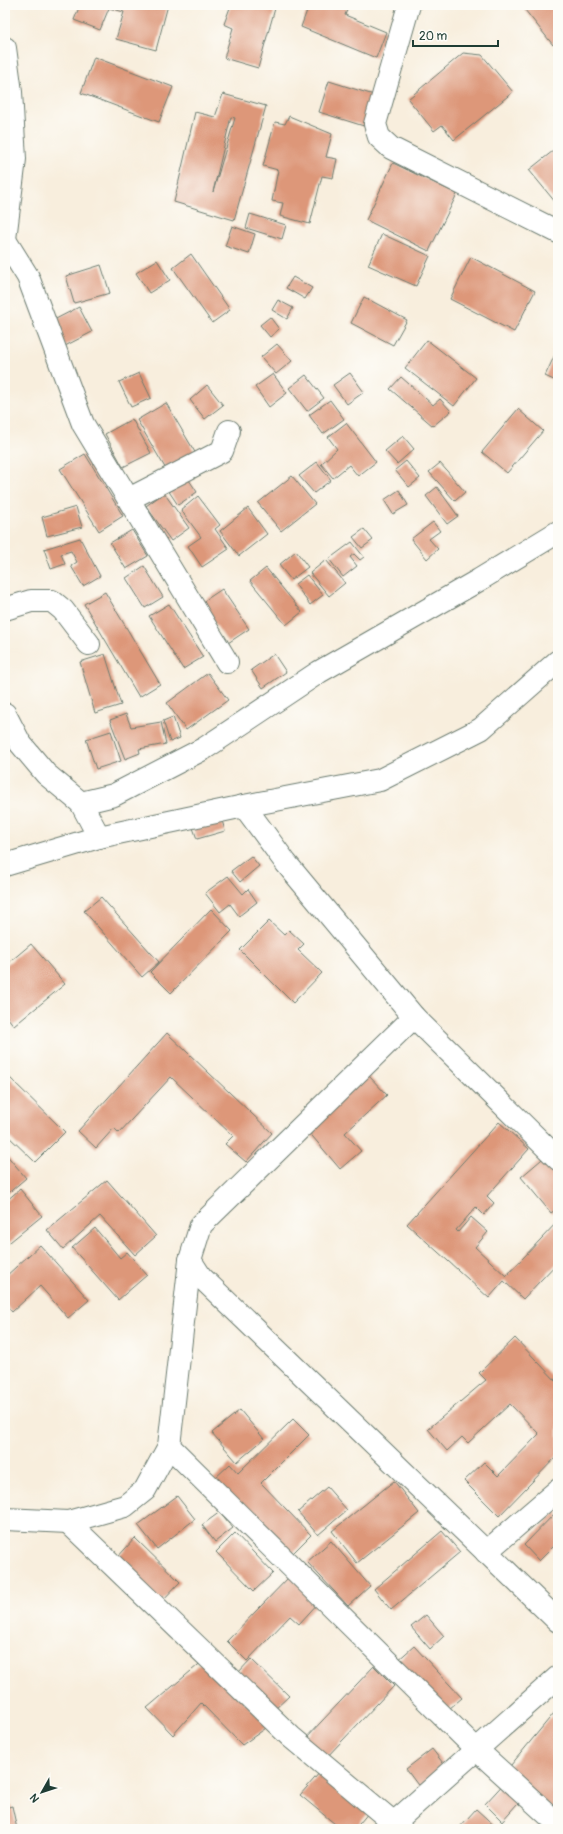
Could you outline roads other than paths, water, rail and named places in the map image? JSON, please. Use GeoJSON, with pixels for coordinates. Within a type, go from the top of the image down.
{"type":"FeatureCollection","features":[{"type":"Feature","properties":{"kind":"street"},"geometry":{"type":"LineString","coordinates":[[409,5],[375,124],[379,137],[391,148],[558,232]]}},
{"type":"Feature","properties":{"kind":"street"},"geometry":{"type":"LineString","coordinates":[[5,48],[11,92],[15,159],[8,194],[5,239],[28,276],[84,424],[227,662]]}},
{"type":"Feature","properties":{"kind":"street"},"geometry":{"type":"LineString","coordinates":[[128,499],[222,451],[229,432]]}},
{"type":"Feature","properties":{"kind":"street"},"geometry":{"type":"LineString","coordinates":[[81,803],[114,795],[205,748],[319,672],[479,580],[558,532]]}},
{"type":"Feature","properties":{"kind":"street"},"geometry":{"type":"LineString","coordinates":[[5,608],[31,601],[52,601],[73,622],[89,644]]}},
{"type":"Feature","properties":{"kind":"street"},"geometry":{"type":"LineString","coordinates":[[5,865],[99,837],[244,806],[380,780],[481,729],[558,661]]}},
{"type":"Feature","properties":{"kind":"street"},"geometry":{"type":"LineString","coordinates":[[5,714],[20,743],[46,774],[81,803],[99,837]]}},
{"type":"Feature","properties":{"kind":"street"},"geometry":{"type":"LineString","coordinates":[[244,806],[286,863],[414,1018],[558,1159]]}},
{"type":"Feature","properties":{"kind":"street"},"geometry":{"type":"LineString","coordinates":[[5,1519],[68,1522],[125,1506],[145,1490],[169,1446],[190,1260],[201,1225],[414,1018]]}},
{"type":"Feature","properties":{"kind":"street"},"geometry":{"type":"LineString","coordinates":[[190,1260],[201,1277],[558,1621]]}},
{"type":"Feature","properties":{"kind":"street"},"geometry":{"type":"LineString","coordinates":[[169,1446],[478,1750],[558,1824]]}},
{"type":"Feature","properties":{"kind":"street"},"geometry":{"type":"LineString","coordinates":[[486,1552],[558,1490]]}},
{"type":"Feature","properties":{"kind":"street"},"geometry":{"type":"LineString","coordinates":[[68,1522],[291,1737],[394,1827],[558,1678]]}}]}
